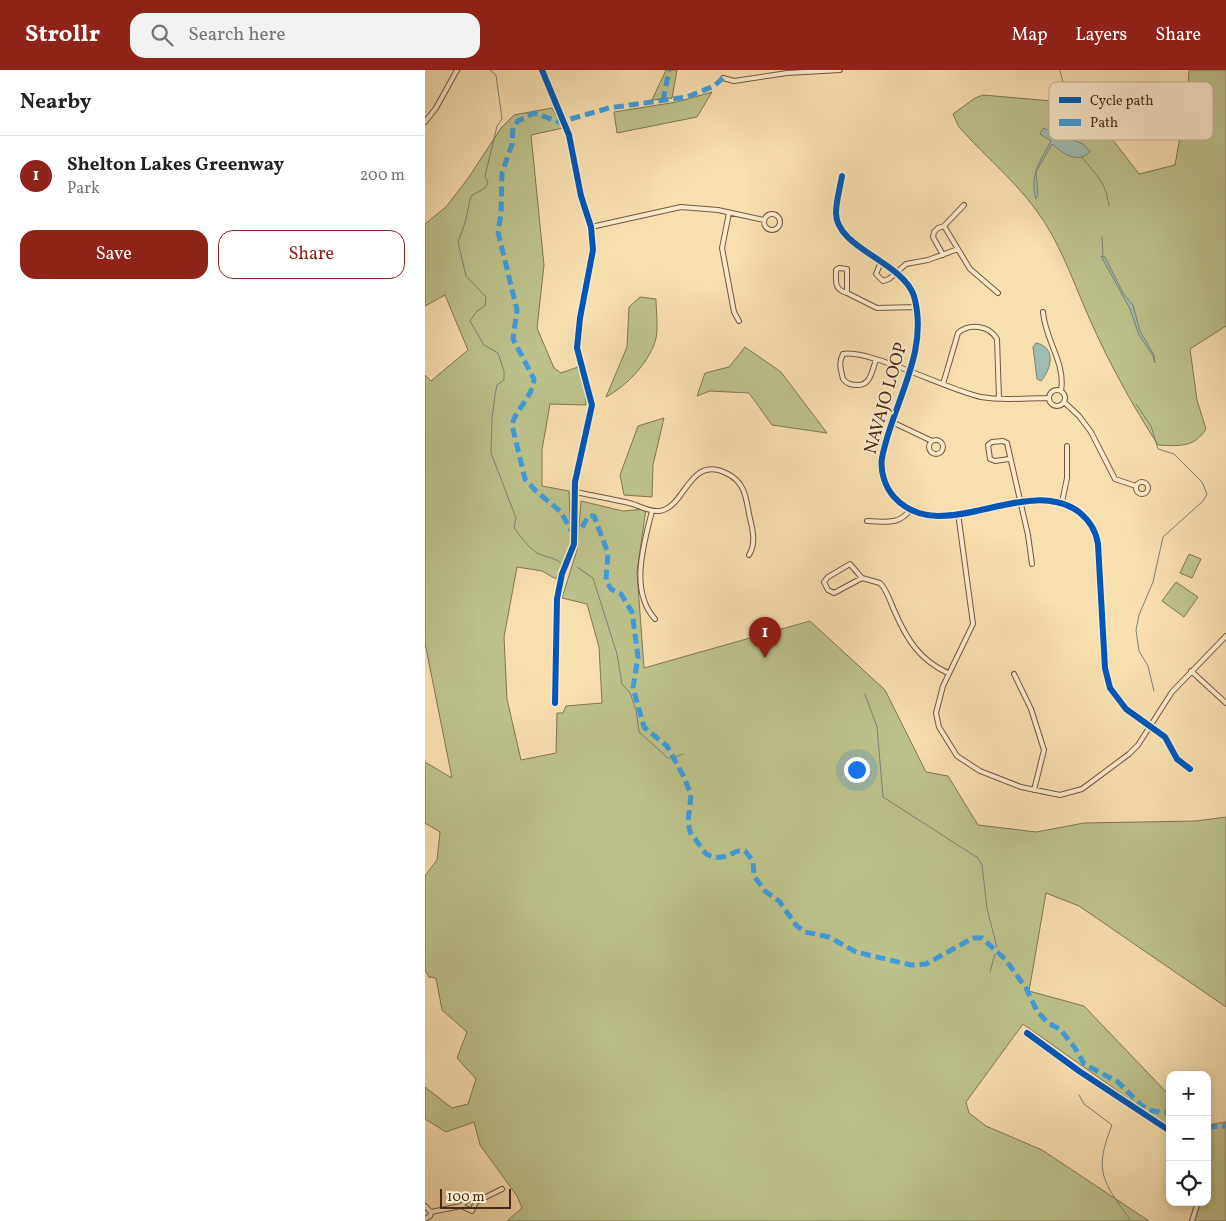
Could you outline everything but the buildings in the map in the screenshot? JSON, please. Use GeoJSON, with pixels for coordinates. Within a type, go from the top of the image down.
{"type":"FeatureCollection","features":[{"type":"Feature","properties":{"kind":"street"},"geometry":{"type":"LineString","coordinates":[[425,122],[436,108],[457,70]]}},
{"type":"Feature","properties":{"kind":"street"},"geometry":{"type":"LineString","coordinates":[[543,70],[569,135],[581,196],[591,227],[593,250],[580,318],[577,348],[592,405],[575,482],[574,544],[562,574],[557,599],[555,703]]}},
{"type":"Feature","properties":{"kind":"street"},"geometry":{"type":"LineString","coordinates":[[723,78],[734,81],[787,73],[840,70]]}},
{"type":"Feature","properties":{"kind":"street","name":"NAVAJO LOOP"},"geometry":{"type":"LineString","coordinates":[[842,176],[836,213],[840,227],[855,243],[897,271],[913,295],[916,307],[917,345],[910,372],[883,448],[882,471],[891,493],[910,510],[932,516],[958,514],[1021,503],[1051,500],[1062,502]]}},
{"type":"Feature","properties":{"kind":"street"},"geometry":{"type":"LineString","coordinates":[[943,256],[933,237],[938,228],[944,226],[965,205]]}},
{"type":"Feature","properties":{"kind":"street"},"geometry":{"type":"LineString","coordinates":[[591,227],[681,207],[764,220]]}},
{"type":"Feature","properties":{"kind":"street"},"geometry":{"type":"LineString","coordinates":[[729,213],[722,248],[734,312],[739,321]]}},
{"type":"Feature","properties":{"kind":"street"},"geometry":{"type":"LineString","coordinates":[[774,213],[779,217],[781,223],[777,229],[771,230],[765,226],[764,220],[768,215],[774,213]]}},
{"type":"Feature","properties":{"kind":"street"},"geometry":{"type":"LineString","coordinates":[[944,226],[970,269],[998,293]]}},
{"type":"Feature","properties":{"kind":"street"},"geometry":{"type":"LineString","coordinates":[[881,262],[876,274],[883,281],[889,279],[906,264],[943,256],[958,249]]}},
{"type":"Feature","properties":{"kind":"street"},"geometry":{"type":"LineString","coordinates":[[847,293],[847,269],[839,268],[835,270],[836,287],[839,290],[877,308],[916,307]]}},
{"type":"Feature","properties":{"kind":"street"},"geometry":{"type":"LineString","coordinates":[[1043,312],[1045,327],[1061,370],[1061,391],[1065,396],[1064,402],[1059,406],[1054,406],[1049,398]]}},
{"type":"Feature","properties":{"kind":"street"},"geometry":{"type":"LineString","coordinates":[[943,384],[958,333],[968,327],[985,329],[997,339],[999,398]]}},
{"type":"Feature","properties":{"kind":"street"},"geometry":{"type":"LineString","coordinates":[[876,360],[868,382],[864,385],[852,385],[843,379],[839,365],[843,354],[849,353],[876,360],[981,397],[1049,398]]}},
{"type":"Feature","properties":{"kind":"street"},"geometry":{"type":"LineString","coordinates":[[1049,398],[1052,392],[1061,391]]}},
{"type":"Feature","properties":{"kind":"street"},"geometry":{"type":"LineString","coordinates":[[1064,402],[1079,416],[1091,432],[1115,479],[1136,486]]}},
{"type":"Feature","properties":{"kind":"street"},"geometry":{"type":"LineString","coordinates":[[892,422],[932,441]]}},
{"type":"Feature","properties":{"kind":"street"},"geometry":{"type":"LineString","coordinates":[[1009,459],[995,461],[990,459],[988,445],[992,442],[1003,441],[1007,443],[1009,459],[1028,535],[1032,564]]}},
{"type":"Feature","properties":{"kind":"street"},"geometry":{"type":"LineString","coordinates":[[1067,446],[1067,478],[1062,502],[1086,518],[1098,539],[1105,668],[1110,688],[1126,709],[1165,737],[1177,759],[1190,769]]}},
{"type":"Feature","properties":{"kind":"street"},"geometry":{"type":"LineString","coordinates":[[576,492],[630,503],[652,511],[660,511],[672,505],[688,482],[702,472],[720,470],[742,485],[746,493],[754,543],[749,555]]}},
{"type":"Feature","properties":{"kind":"street"},"geometry":{"type":"LineString","coordinates":[[867,521],[897,521],[903,519],[910,510]]}},
{"type":"Feature","properties":{"kind":"street"},"geometry":{"type":"LineString","coordinates":[[652,511],[641,558],[641,572],[647,607],[655,619]]}},
{"type":"Feature","properties":{"kind":"street"},"geometry":{"type":"LineString","coordinates":[[958,514],[973,624],[970,634],[948,673],[936,717],[939,727],[954,753],[966,763],[991,776],[1034,790],[1060,795],[1082,789],[1125,758],[1138,745],[1172,692],[1226,636]]}},
{"type":"Feature","properties":{"kind":"street"},"geometry":{"type":"LineString","coordinates":[[862,578],[850,564],[828,577],[824,582],[829,592],[837,593],[862,578],[876,580],[882,584],[902,628],[919,655],[948,673]]}},
{"type":"Feature","properties":{"kind":"street"},"geometry":{"type":"LineString","coordinates":[[1191,671],[1226,703]]}},
{"type":"Feature","properties":{"kind":"street"},"geometry":{"type":"LineString","coordinates":[[1014,674],[1031,709],[1044,750],[1034,790]]}},
{"type":"Feature","properties":{"kind":"street"},"geometry":{"type":"LineString","coordinates":[[1027,1033],[1079,1071],[1166,1128]]}},
{"type":"Feature","properties":{"kind":"street"},"geometry":{"type":"LineString","coordinates":[[461,1206],[472,1211],[476,1202],[502,1189]]}},
{"type":"Feature","properties":{"kind":"street"},"geometry":{"type":"LineString","coordinates":[[431,1212],[461,1206],[469,1198],[476,1202]]}},
{"type":"Feature","properties":{"kind":"street"},"geometry":{"type":"LineString","coordinates":[[425,1206],[431,1212]]}},
{"type":"Feature","properties":{"kind":"street"},"geometry":{"type":"LineString","coordinates":[[1192,1221],[1197,1206]]}},
{"type":"Feature","properties":{"kind":"street"},"geometry":{"type":"LineString","coordinates":[[425,1219],[430,1216],[431,1212]]}},
{"type":"Feature","properties":{"kind":"green space"},"geometry":{"type":"Polygon","coordinates":[[[666,70],[677,70],[672,98],[652,100],[666,70]]]}},
{"type":"Feature","properties":{"kind":"green space"},"geometry":{"type":"Polygon","coordinates":[[[1189,70],[1226,70],[1226,326],[1190,349],[1197,400],[1206,429],[1191,443],[1158,445],[1106,354],[1064,259],[1045,223],[1026,197],[959,127],[953,114],[975,98],[983,95],[1049,101],[1049,140],[1113,140],[1139,174],[1175,165],[1179,140],[1213,140],[1213,82],[1188,82],[1189,70]]]}},
{"type":"Feature","properties":{"kind":"green space"},"geometry":{"type":"Polygon","coordinates":[[[712,92],[697,117],[617,133],[614,112],[677,102],[712,92]]]}},
{"type":"Feature","properties":{"kind":"green space"},"geometry":{"type":"Polygon","coordinates":[[[552,108],[563,128],[531,135],[544,265],[537,328],[554,368],[561,373],[578,367],[585,386],[586,405],[550,404],[542,450],[542,486],[569,491],[571,543],[556,579],[542,571],[517,567],[504,637],[507,699],[521,760],[556,753],[557,713],[563,713],[566,706],[602,703],[599,647],[587,604],[562,598],[577,550],[581,501],[623,511],[646,509],[637,572],[644,668],[810,621],[885,690],[926,772],[948,776],[978,825],[1036,832],[1084,823],[1196,821],[1226,817],[1226,1007],[1079,906],[1046,893],[1029,991],[1084,1006],[1166,1092],[1166,1125],[1023,1024],[966,1102],[969,1113],[986,1126],[1042,1150],[1149,1221],[507,1221],[522,1208],[517,1196],[480,1145],[474,1122],[446,1132],[425,1119],[425,1087],[452,1108],[468,1104],[476,1079],[457,1058],[467,1032],[442,1010],[436,978],[429,977],[425,970],[425,876],[437,860],[440,832],[425,823],[425,762],[452,778],[425,643],[425,375],[431,381],[468,350],[445,295],[425,306],[425,224],[446,207],[469,177],[501,128],[514,115],[552,108]]]}},
{"type":"Feature","properties":{"kind":"green space"},"geometry":{"type":"Polygon","coordinates":[[[640,297],[656,299],[657,326],[655,342],[647,359],[635,374],[606,397],[627,347],[629,307],[640,297]]]}},
{"type":"Feature","properties":{"kind":"green space"},"geometry":{"type":"Polygon","coordinates":[[[745,347],[781,372],[827,433],[772,425],[749,393],[710,391],[697,396],[705,373],[729,367],[745,347]]]}},
{"type":"Feature","properties":{"kind":"green space"},"geometry":{"type":"Polygon","coordinates":[[[664,418],[653,465],[652,497],[624,495],[620,475],[638,426],[664,418]]]}},
{"type":"Feature","properties":{"kind":"green space"},"geometry":{"type":"Polygon","coordinates":[[[1189,554],[1201,559],[1192,578],[1180,573],[1189,554]]]}},
{"type":"Feature","properties":{"kind":"green space"},"geometry":{"type":"Polygon","coordinates":[[[1176,582],[1198,597],[1184,617],[1162,601],[1176,582]]]}},
{"type":"Feature","properties":{"kind":"green space"},"geometry":{"type":"Polygon","coordinates":[[[1226,1122],[1226,1221],[1194,1221],[1194,1214],[1199,1206],[1211,1206],[1211,1124],[1226,1122]]]}},
{"type":"Feature","properties":{"kind":"shaded area"},"geometry":{"type":"Polygon","coordinates":[[[1043,128],[1049,130],[1049,140],[1040,134],[1043,128]]]}},
{"type":"Feature","properties":{"kind":"shaded area"},"geometry":{"type":"Polygon","coordinates":[[[1049,140],[1073,140],[1083,144],[1090,151],[1081,157],[1070,156],[1052,144],[1036,172],[1051,141],[1049,140]]]}},
{"type":"Feature","properties":{"kind":"shaded area"},"geometry":{"type":"Polygon","coordinates":[[[1036,172],[1038,195],[1036,199],[1034,183],[1036,172]]]}},
{"type":"Feature","properties":{"kind":"shaded area"},"geometry":{"type":"Polygon","coordinates":[[[1101,256],[1105,257],[1123,293],[1133,305],[1140,331],[1154,355],[1155,363],[1153,356],[1139,335],[1130,309],[1101,256]]]}},
{"type":"Feature","properties":{"kind":"shaded area"},"geometry":{"type":"Polygon","coordinates":[[[1036,343],[1043,345],[1047,349],[1050,359],[1045,376],[1041,381],[1037,379],[1033,347],[1036,343]]]}},
{"type":"Feature","properties":{"kind":"waterway"},"geometry":{"type":"LineString","coordinates":[[490,70],[496,75],[502,119],[497,126],[485,176],[488,183],[485,188],[471,196],[465,223],[458,242],[466,276],[486,297],[485,306],[477,311],[470,321],[484,345],[498,353],[504,371],[504,380],[497,385],[495,395],[491,453],[516,518],[514,527],[535,552],[560,562]]}},
{"type":"Feature","properties":{"kind":"waterway"},"geometry":{"type":"LineString","coordinates":[[1060,70],[1063,82]]}},
{"type":"Feature","properties":{"kind":"waterway"},"geometry":{"type":"LineString","coordinates":[[1082,157],[1102,184],[1109,206]]}},
{"type":"Feature","properties":{"kind":"waterway"},"geometry":{"type":"LineString","coordinates":[[1102,237],[1103,255]]}},
{"type":"Feature","properties":{"kind":"waterway"},"geometry":{"type":"LineString","coordinates":[[1136,404],[1151,426],[1158,449],[1174,454],[1202,482],[1207,494],[1203,501],[1163,537],[1153,582],[1139,615],[1136,630],[1139,651],[1148,666],[1154,691]]}},
{"type":"Feature","properties":{"kind":"waterway"},"geometry":{"type":"LineString","coordinates":[[577,567],[593,578],[617,654],[622,684],[630,693],[636,710],[639,732],[670,758]]}},
{"type":"Feature","properties":{"kind":"waterway"},"geometry":{"type":"LineString","coordinates":[[865,694],[877,727],[883,797],[978,858],[982,865],[987,909],[997,947]]}},
{"type":"Feature","properties":{"kind":"waterway"},"geometry":{"type":"LineString","coordinates":[[675,757],[683,754]]}},
{"type":"Feature","properties":{"kind":"waterway"},"geometry":{"type":"LineString","coordinates":[[990,972],[995,954]]}},
{"type":"Feature","properties":{"kind":"waterway"},"geometry":{"type":"LineString","coordinates":[[1079,1095],[1084,1104],[1112,1125],[1106,1141],[1102,1166],[1108,1186],[1131,1221]]}},
{"type":"Feature","properties":{"kind":"marked path"},"geometry":{"type":"LineString","coordinates":[[663,101],[669,70]]}},
{"type":"Feature","properties":{"kind":"marked path"},"geometry":{"type":"LineString","coordinates":[[723,78],[714,86],[687,97],[609,108],[560,122],[534,113],[518,121],[513,128],[512,144],[502,173],[501,214],[498,232],[517,310],[513,339],[534,379],[533,386],[512,425],[525,479],[561,512],[571,530],[581,530],[588,516],[594,516],[608,553],[606,580],[611,589],[621,594],[632,612],[638,657],[633,688],[644,727],[667,746],[684,777],[691,795],[688,822],[690,832],[706,854],[713,857],[724,857],[736,852],[745,851],[753,861],[754,876],[765,891],[779,901],[796,925],[805,932],[829,937],[856,952],[911,965],[926,964],[973,938],[982,938],[1005,959],[1026,988],[1037,1011],[1048,1023],[1060,1029],[1075,1048],[1084,1064],[1118,1082],[1142,1106],[1153,1111],[1166,1113]]}},
{"type":"Feature","properties":{"kind":"marked path"},"geometry":{"type":"LineString","coordinates":[[1211,1127],[1226,1126]]}},
{"type":"Feature","properties":{"kind":"cycle path"},"geometry":{"type":"LineString","coordinates":[[542,70],[569,135],[581,196],[591,227],[593,250],[580,318],[577,348],[592,405],[575,482],[574,544],[562,574],[557,599],[555,703]]}},
{"type":"Feature","properties":{"kind":"cycle path"},"geometry":{"type":"LineString","coordinates":[[842,176],[836,208],[839,225],[858,246],[897,274],[907,284],[914,296],[918,317],[914,358],[882,458],[883,473],[888,489],[894,497],[913,511],[935,516],[959,514],[1034,501],[1057,502],[1083,515],[1094,530],[1098,544],[1105,668],[1110,688],[1126,709],[1165,737],[1177,759],[1190,769]]}},
{"type":"Feature","properties":{"kind":"cycle path"},"geometry":{"type":"LineString","coordinates":[[1027,1033],[1079,1071],[1166,1128]]}},
{"type":"Feature","properties":{"kind":"place","name":"Shelton Lakes Greenway"},"geometry":{"type":"Point","coordinates":[765,658]}}]}
